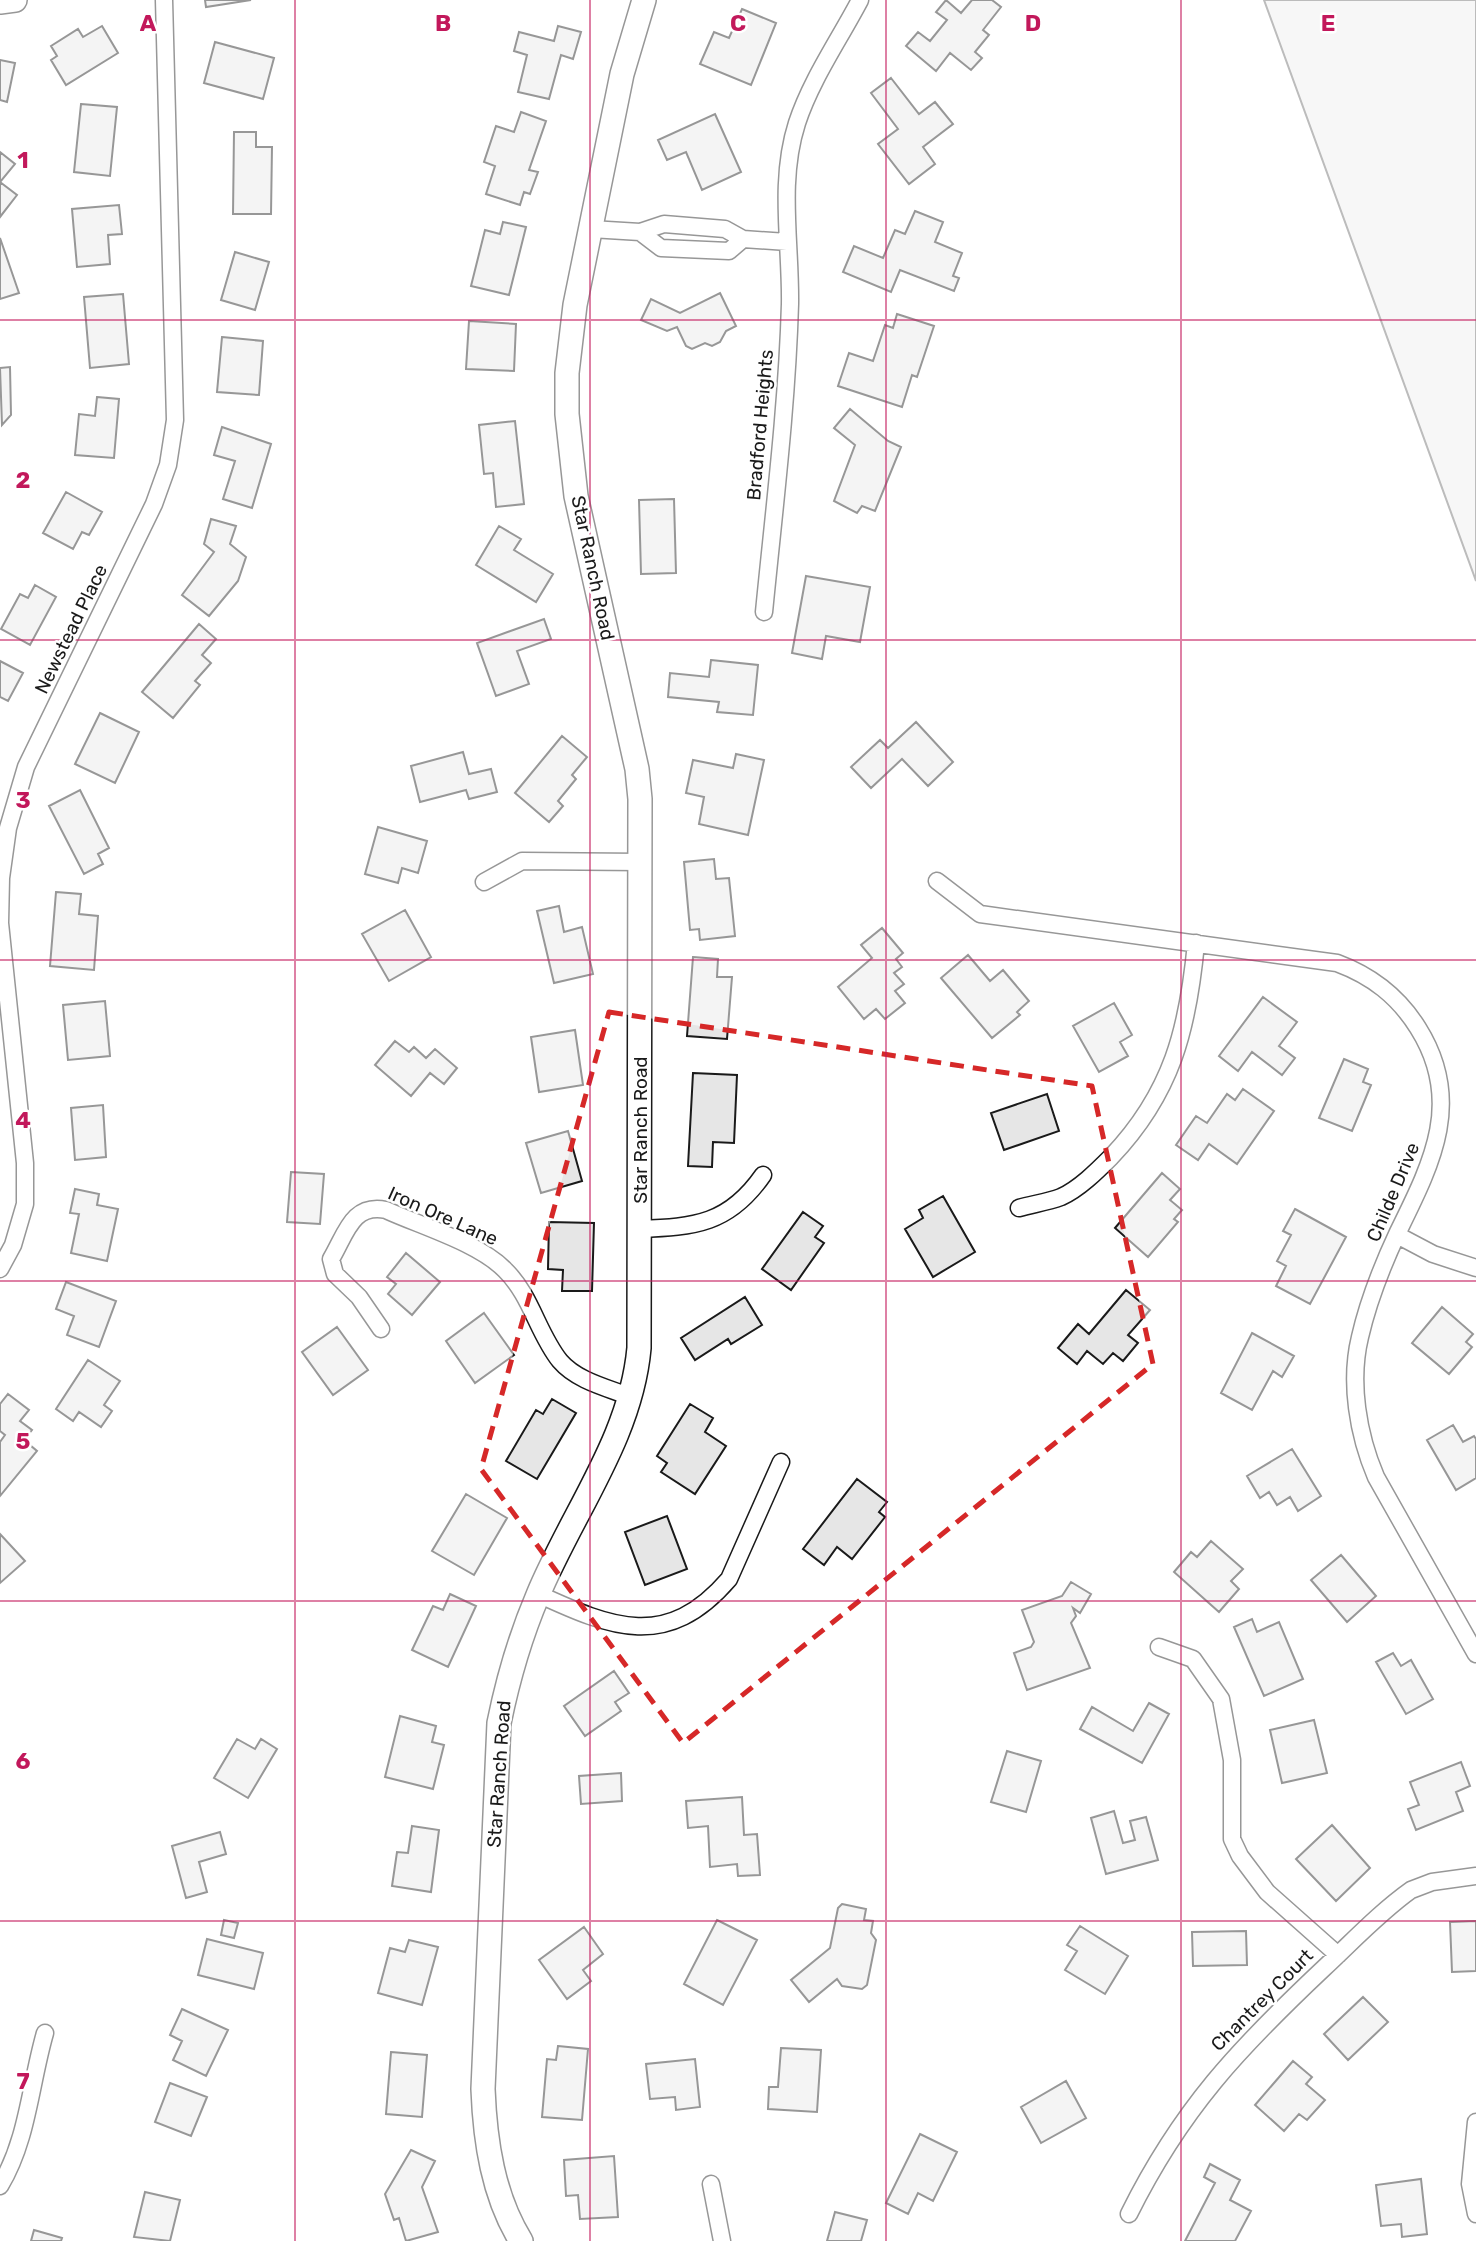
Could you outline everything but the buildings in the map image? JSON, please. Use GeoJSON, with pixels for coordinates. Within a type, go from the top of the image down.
{"type":"FeatureCollection","features":[{"type":"Feature","properties":{"kind":"street"},"geometry":{"type":"LineString","coordinates":[[0,2],[15,0]]}},
{"type":"Feature","properties":{"kind":"street","name":"Newstead Place"},"geometry":{"type":"LineString","coordinates":[[0,1269],[13,1245],[25,1204],[25,1163],[0,923],[1,878],[8,828],[26,767],[154,504],[168,465],[174,419],[164,0]]}},
{"type":"Feature","properties":{"kind":"street","name":"Star Ranch Road"},"geometry":{"type":"LineString","coordinates":[[521,2241],[498,2186],[485,2135],[483,2089],[499,1723],[509,1674],[538,1594],[622,1422],[631,1397],[639,1348],[642,862],[637,769],[576,496],[569,440],[568,350],[622,74],[644,0]]}},
{"type":"Feature","properties":{"kind":"street","name":"Bradford Heights"},"geometry":{"type":"LineString","coordinates":[[764,612],[786,384],[790,300],[786,191],[797,123],[860,0]]}},
{"type":"Feature","properties":{"kind":"street"},"geometry":{"type":"LineString","coordinates":[[591,229],[640,232],[664,224],[726,229],[743,239],[788,242]]}},
{"type":"Feature","properties":{"kind":"street"},"geometry":{"type":"LineString","coordinates":[[640,232],[661,248],[729,251],[743,239]]}},
{"type":"Feature","properties":{"kind":"street"},"geometry":{"type":"LineString","coordinates":[[484,882],[522,861],[642,862]]}},
{"type":"Feature","properties":{"kind":"street","name":"Childe Drive"},"geometry":{"type":"LineString","coordinates":[[937,881],[980,914],[1337,963],[1386,989],[1413,1020],[1433,1059],[1442,1107],[1434,1155],[1397,1235],[1360,1337],[1356,1367],[1360,1423],[1366,1452],[1391,1506],[1476,1654]]}},
{"type":"Feature","properties":{"kind":"street"},"geometry":{"type":"LineString","coordinates":[[1019,1208],[1062,1197],[1082,1183],[1122,1145],[1155,1100],[1175,1060],[1185,1028],[1196,943]]}},
{"type":"Feature","properties":{"kind":"street"},"geometry":{"type":"LineString","coordinates":[[639,1229],[702,1224],[740,1203],[763,1175]]}},
{"type":"Feature","properties":{"kind":"street","name":"Iron Ore Lane"},"geometry":{"type":"LineString","coordinates":[[381,1329],[359,1297],[335,1275],[331,1259],[359,1212],[371,1207],[386,1210],[484,1254],[505,1269],[517,1284],[561,1362],[574,1373],[631,1397]]}},
{"type":"Feature","properties":{"kind":"street"},"geometry":{"type":"LineString","coordinates":[[1397,1235],[1433,1254],[1476,1268]]}},
{"type":"Feature","properties":{"kind":"street"},"geometry":{"type":"LineString","coordinates":[[538,1594],[590,1618],[633,1629],[677,1619],[716,1595],[729,1579],[780,1462]]}},
{"type":"Feature","properties":{"kind":"street"},"geometry":{"type":"LineString","coordinates":[[1159,1647],[1193,1659],[1221,1699],[1232,1760],[1232,1839],[1240,1856],[1267,1892],[1338,1955]]}},
{"type":"Feature","properties":{"kind":"street","name":"Chantrey Court"},"geometry":{"type":"LineString","coordinates":[[1129,2214],[1164,2150],[1211,2082],[1259,2029],[1411,1890],[1432,1882],[1476,1876]]}},
{"type":"Feature","properties":{"kind":"street"},"geometry":{"type":"LineString","coordinates":[[0,2186],[24,2134],[33,2076],[45,2033]]}},
{"type":"Feature","properties":{"kind":"street"},"geometry":{"type":"LineString","coordinates":[[1476,2122],[1470,2183],[1476,2214]]}},
{"type":"Feature","properties":{"kind":"street"},"geometry":{"type":"LineString","coordinates":[[710,2184],[722,2241]]}},
{"type":"Feature","properties":{"kind":"highlighted area"},"geometry":{"type":"Polygon","coordinates":[[[609,1012],[1092,1086],[1153,1364],[683,1743],[481,1469],[609,1012]]]}},
{"type":"Feature","properties":{"kind":"shaded area"},"geometry":{"type":"Polygon","coordinates":[[[1264,0],[1476,0],[1476,581],[1264,0]]]}}]}
